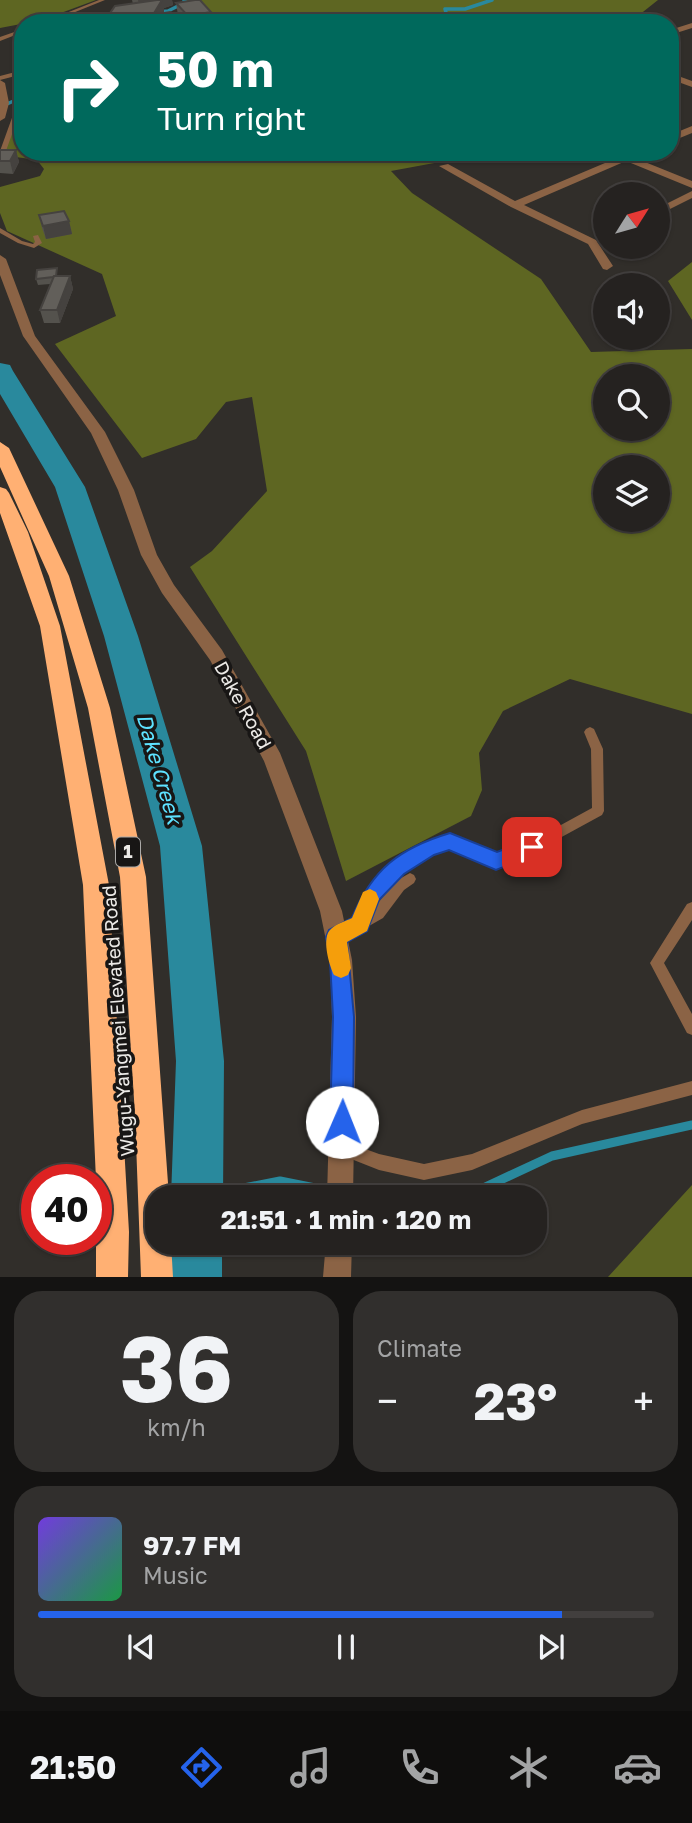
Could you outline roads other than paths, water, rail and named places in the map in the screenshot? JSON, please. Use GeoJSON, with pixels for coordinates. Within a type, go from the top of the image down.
{"type":"FeatureCollection","features":[{"type":"Feature","properties":{"kind":"highway","name":"Wugu-Yangmei Elevated Road"},"geometry":{"type":"LineString","coordinates":[[0,448],[59,576],[99,708],[132,877],[150,1115],[157,1277]]}},
{"type":"Feature","properties":{"kind":"highway","name":"Wugu-Yangmei Elevated Road"},"geometry":{"type":"LineString","coordinates":[[0,493],[18,532],[50,626],[96,885],[113,1231],[112,1277]]}},
{"type":"Feature","properties":{"kind":"street"},"geometry":{"type":"LineString","coordinates":[[0,81],[2,112]]}},
{"type":"Feature","properties":{"kind":"street"},"geometry":{"type":"LineString","coordinates":[[515,205],[620,161]]}},
{"type":"Feature","properties":{"kind":"street"},"geometry":{"type":"LineString","coordinates":[[634,161],[692,185]]}},
{"type":"Feature","properties":{"kind":"street"},"geometry":{"type":"LineString","coordinates":[[444,166],[515,205],[592,242],[607,266]]}},
{"type":"Feature","properties":{"kind":"street"},"geometry":{"type":"LineString","coordinates":[[670,206],[692,194]]}},
{"type":"Feature","properties":{"kind":"street","name":"Dake Road"},"geometry":{"type":"LineString","coordinates":[[0,259],[29,336],[98,432],[126,490],[149,555],[176,601],[216,655],[273,759],[331,911],[341,960],[344,1017],[340,1185]]}},
{"type":"Feature","properties":{"kind":"street"},"geometry":{"type":"LineString","coordinates":[[337,1277],[338,1255]]}},
{"type":"Feature","properties":{"kind":"lane"},"geometry":{"type":"LineString","coordinates":[[66,14],[103,0]]}},
{"type":"Feature","properties":{"kind":"lane"},"geometry":{"type":"LineString","coordinates":[[0,159],[14,127]]}},
{"type":"Feature","properties":{"kind":"lane"},"geometry":{"type":"LineString","coordinates":[[0,230],[20,242],[34,246],[39,243],[36,236]]}},
{"type":"Feature","properties":{"kind":"lane"},"geometry":{"type":"LineString","coordinates":[[360,924],[371,895],[397,867],[428,848],[450,842],[496,861],[532,847],[598,811],[597,750],[590,732]]}},
{"type":"Feature","properties":{"kind":"lane"},"geometry":{"type":"LineString","coordinates":[[336,937],[378,914],[399,886],[410,879]]}},
{"type":"Feature","properties":{"kind":"lane"},"geometry":{"type":"LineString","coordinates":[[692,908],[657,963],[692,1028]]}},
{"type":"Feature","properties":{"kind":"lane"},"geometry":{"type":"LineString","coordinates":[[341,1155],[424,1172],[472,1162],[582,1116],[692,1088]]}},
{"type":"Feature","properties":{"kind":"waterway"},"geometry":{"type":"LineString","coordinates":[[157,12],[168,11],[186,2],[184,0]]}},
{"type":"Feature","properties":{"kind":"waterway"},"geometry":{"type":"LineString","coordinates":[[446,14],[445,9],[465,9],[492,0]]}},
{"type":"Feature","properties":{"kind":"waterway"},"geometry":{"type":"LineString","coordinates":[[0,107],[14,101]]}},
{"type":"Feature","properties":{"kind":"waterway","name":"Dake Creek"},"geometry":{"type":"LineString","coordinates":[[0,371],[70,487],[121,636],[181,846],[200,1061],[197,1185]]}},
{"type":"Feature","properties":{"kind":"waterway"},"geometry":{"type":"LineString","coordinates":[[490,1185],[552,1156],[692,1125]]}},
{"type":"Feature","properties":{"kind":"waterway"},"geometry":{"type":"LineString","coordinates":[[259,1185],[280,1181],[300,1185]]}},
{"type":"Feature","properties":{"kind":"waterway","name":"Dake Creek"},"geometry":{"type":"LineString","coordinates":[[195,1255],[195,1277]]}}]}
